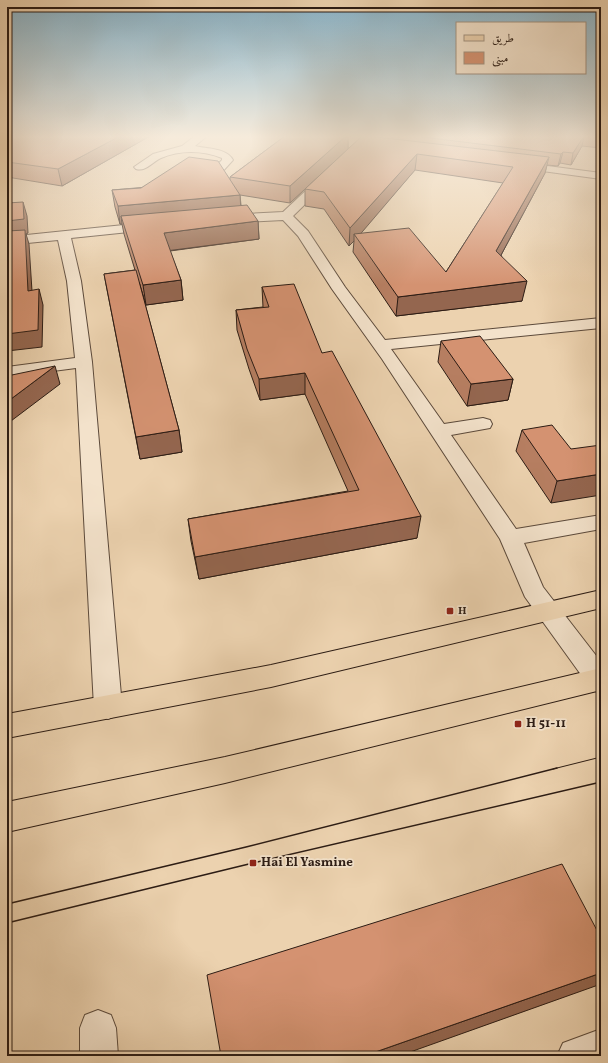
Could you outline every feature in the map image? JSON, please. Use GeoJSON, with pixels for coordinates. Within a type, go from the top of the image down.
{"type":"FeatureCollection","features":[{"type":"Feature","properties":{"kind":"main road"},"geometry":{"type":"LineString","coordinates":[[7,726],[271,676],[548,610],[601,599]]}},
{"type":"Feature","properties":{"kind":"main road"},"geometry":{"type":"LineString","coordinates":[[7,817],[233,768],[600,680]]}},
{"type":"Feature","properties":{"kind":"street"},"geometry":{"type":"LineString","coordinates":[[216,220],[255,216],[286,216],[318,186]]}},
{"type":"Feature","properties":{"kind":"street"},"geometry":{"type":"LineString","coordinates":[[286,216],[303,234],[510,538],[533,591],[600,680]]}},
{"type":"Feature","properties":{"kind":"street"},"geometry":{"type":"LineString","coordinates":[[7,241],[169,224]]}},
{"type":"Feature","properties":{"kind":"street"},"geometry":{"type":"LineString","coordinates":[[64,236],[74,281],[84,362],[108,707]]}},
{"type":"Feature","properties":{"kind":"street"},"geometry":{"type":"LineString","coordinates":[[380,345],[601,323]]}},
{"type":"Feature","properties":{"kind":"street"},"geometry":{"type":"LineString","coordinates":[[7,372],[84,362]]}},
{"type":"Feature","properties":{"kind":"street"},"geometry":{"type":"LineString","coordinates":[[438,431],[483,424]]}},
{"type":"Feature","properties":{"kind":"street"},"geometry":{"type":"LineString","coordinates":[[510,538],[601,522]]}},
{"type":"Feature","properties":{"kind":"street"},"geometry":{"type":"LineString","coordinates":[[576,1056],[601,1048]]}},
{"type":"Feature","properties":{"kind":"building"},"geometry":{"type":"Polygon","coordinates":[[[145,186],[234,186],[240,195],[118,206],[112,190],[141,188],[145,186]]]}},
{"type":"Feature","properties":{"kind":"building"},"geometry":{"type":"Polygon","coordinates":[[[309,186],[388,186],[350,228],[324,192],[305,189],[309,186]]]}},
{"type":"Feature","properties":{"kind":"building"},"geometry":{"type":"Polygon","coordinates":[[[501,186],[533,186],[496,251],[527,281],[398,297],[354,234],[409,228],[446,272],[501,186]]]}},
{"type":"Feature","properties":{"kind":"building"},"geometry":{"type":"Polygon","coordinates":[[[23,202],[24,219],[7,221],[7,203],[23,202]]]}},
{"type":"Feature","properties":{"kind":"building"},"geometry":{"type":"Polygon","coordinates":[[[247,205],[258,221],[164,233],[181,280],[143,285],[121,216],[247,205]]]}},
{"type":"Feature","properties":{"kind":"building"},"geometry":{"type":"Polygon","coordinates":[[[25,230],[28,291],[39,289],[38,330],[7,334],[7,231],[25,230]]]}},
{"type":"Feature","properties":{"kind":"building"},"geometry":{"type":"Polygon","coordinates":[[[136,270],[179,430],[136,437],[104,274],[136,270]]]}},
{"type":"Feature","properties":{"kind":"building"},"geometry":{"type":"Polygon","coordinates":[[[294,284],[322,353],[332,351],[421,516],[195,557],[188,519],[359,490],[305,373],[259,379],[247,349],[236,310],[269,307],[262,287],[294,284]]]}},
{"type":"Feature","properties":{"kind":"building"},"geometry":{"type":"Polygon","coordinates":[[[480,336],[513,379],[471,384],[441,341],[480,336]]]}},
{"type":"Feature","properties":{"kind":"building"},"geometry":{"type":"Polygon","coordinates":[[[55,366],[7,402],[7,376],[55,366]]]}},
{"type":"Feature","properties":{"kind":"building"},"geometry":{"type":"Polygon","coordinates":[[[552,425],[571,449],[601,445],[601,474],[557,481],[522,430],[552,425]]]}},
{"type":"Feature","properties":{"kind":"building"},"geometry":{"type":"Polygon","coordinates":[[[562,864],[601,938],[601,973],[364,1056],[221,1056],[207,975],[562,864]]]}},
{"type":"Feature","properties":{"kind":"tram line"},"geometry":{"type":"LineString","coordinates":[[557,768],[601,757]]}},
{"type":"Feature","properties":{"kind":"tram line"},"geometry":{"type":"LineString","coordinates":[[7,904],[246,847],[557,768]]}},
{"type":"Feature","properties":{"kind":"tram line"},"geometry":{"type":"LineString","coordinates":[[553,769],[557,768]]}},
{"type":"Feature","properties":{"kind":"tram line"},"geometry":{"type":"LineString","coordinates":[[7,923],[253,863],[601,782]]}},
{"type":"Feature","properties":{"kind":"place","name":"H"},"geometry":{"type":"Point","coordinates":[450,611]}},
{"type":"Feature","properties":{"kind":"place","name":"H 51-11"},"geometry":{"type":"Point","coordinates":[518,724]}},
{"type":"Feature","properties":{"kind":"place","name":"Hai El Yasmine"},"geometry":{"type":"Point","coordinates":[253,863]}}]}
